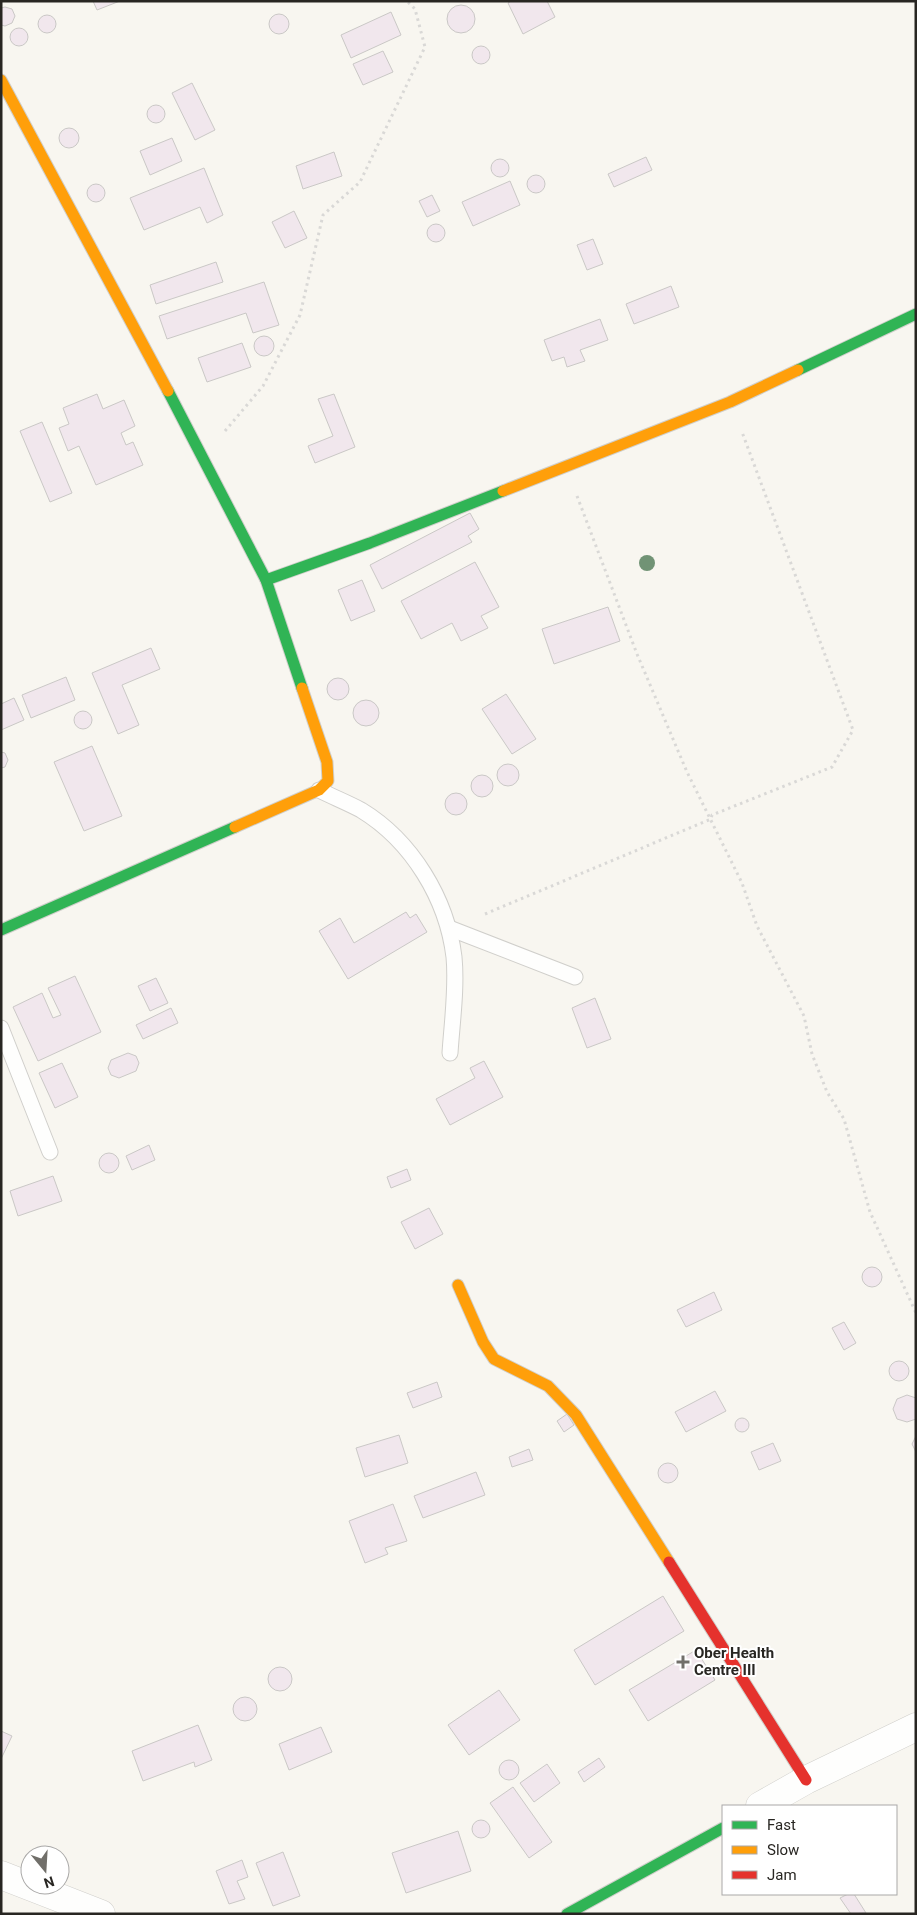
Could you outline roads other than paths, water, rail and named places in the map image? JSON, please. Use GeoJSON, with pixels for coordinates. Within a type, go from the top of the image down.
{"type":"FeatureCollection","features":[{"type":"Feature","properties":{"kind":"street"},"geometry":{"type":"LineString","coordinates":[[1,80],[204,456],[266,580],[330,776],[327,784],[320,790],[1,930]]}},
{"type":"Feature","properties":{"kind":"street"},"geometry":{"type":"LineString","coordinates":[[266,580],[564,468],[730,402],[916,314]]}},
{"type":"Feature","properties":{"kind":"street"},"geometry":{"type":"LineString","coordinates":[[458,1285],[484,1342],[494,1358],[548,1386],[562,1398],[576,1415],[806,1780]]}},
{"type":"Feature","properties":{"kind":"street"},"geometry":{"type":"LineString","coordinates":[[762,1805],[806,1780],[916,1727]]}},
{"type":"Feature","properties":{"kind":"street"},"geometry":{"type":"LineString","coordinates":[[567,1914],[722,1829]]}},
{"type":"Feature","properties":{"kind":"street"},"geometry":{"type":"LineString","coordinates":[[1,1875],[46,1905],[100,1914]]}},
{"type":"Feature","properties":{"kind":"lane"},"geometry":{"type":"LineString","coordinates":[[320,790],[361,811],[403,847],[425,875],[449,928],[454,959],[450,1053]]}},
{"type":"Feature","properties":{"kind":"lane"},"geometry":{"type":"LineString","coordinates":[[449,928],[575,977]]}},
{"type":"Feature","properties":{"kind":"lane"},"geometry":{"type":"LineString","coordinates":[[1,1028],[50,1152]]}},
{"type":"Feature","properties":{"kind":"place","name":"Ober Health Centre III"},"geometry":{"type":"Point","coordinates":[683,1662]}}]}
